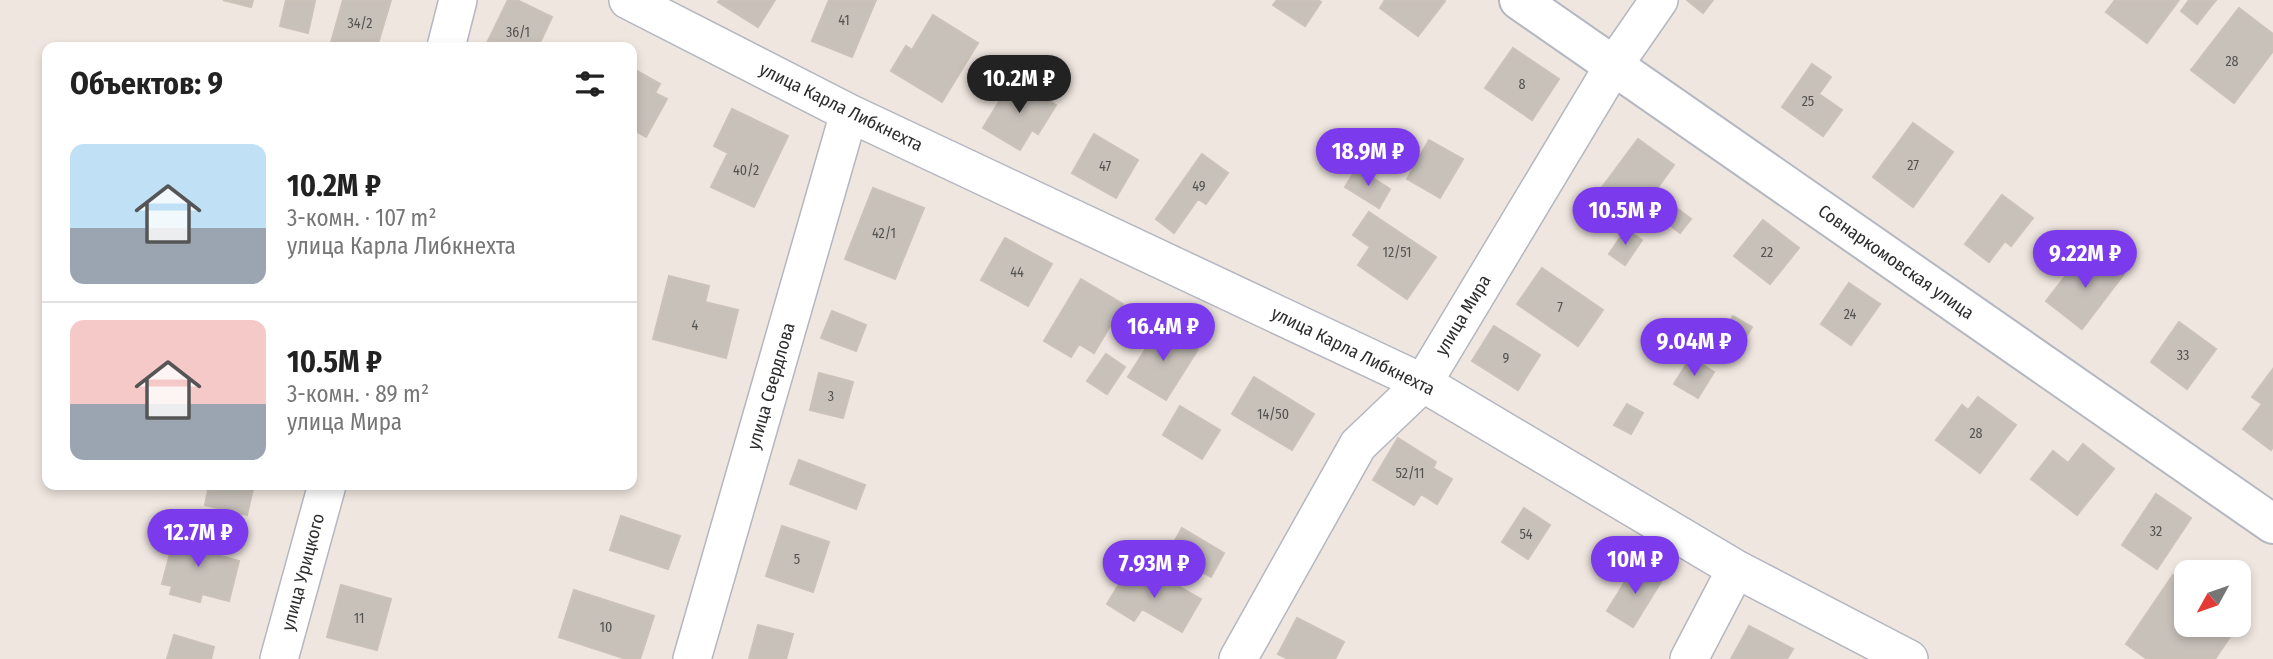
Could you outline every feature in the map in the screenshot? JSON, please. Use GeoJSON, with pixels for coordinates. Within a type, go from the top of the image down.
{"type":"FeatureCollection","features":[{"type":"Feature","properties":{"kind":"street"},"geometry":{"type":"LineString","coordinates":[[447,42],[458,0]]}},
{"type":"Feature","properties":{"kind":"street","name":"улица Карла Либкнехта"},"geometry":{"type":"LineString","coordinates":[[628,0],[849,113],[1423,383],[1737,569],[1909,659]]}},
{"type":"Feature","properties":{"kind":"street","name":"Совнаркомовская улица"},"geometry":{"type":"LineString","coordinates":[[1519,0],[2273,524]]}},
{"type":"Feature","properties":{"kind":"street","name":"улица Мира"},"geometry":{"type":"LineString","coordinates":[[1238,659],[1358,445],[1423,383],[1614,65],[1659,0]]}},
{"type":"Feature","properties":{"kind":"street","name":"улица Свердлова"},"geometry":{"type":"LineString","coordinates":[[692,659],[849,113]]}},
{"type":"Feature","properties":{"kind":"street","name":"улица Урицкого"},"geometry":{"type":"LineString","coordinates":[[279,659],[326,490]]}},
{"type":"Feature","properties":{"kind":"street"},"geometry":{"type":"LineString","coordinates":[[1689,659],[1737,569]]}},
{"type":"Feature","properties":{"kind":"building"},"geometry":{"type":"Polygon","coordinates":[[[223,0],[253,0],[251,7],[223,0]]]}},
{"type":"Feature","properties":{"kind":"building"},"geometry":{"type":"Polygon","coordinates":[[[286,0],[315,1],[308,33],[280,26],[286,0]]]}},
{"type":"Feature","properties":{"kind":"building"},"geometry":{"type":"Polygon","coordinates":[[[343,0],[391,0],[378,42],[331,42],[343,0]]]}},
{"type":"Feature","properties":{"kind":"building"},"geometry":{"type":"Polygon","coordinates":[[[508,0],[517,0],[552,17],[540,42],[487,42],[508,0]]]}},
{"type":"Feature","properties":{"kind":"building"},"geometry":{"type":"Polygon","coordinates":[[[775,0],[758,27],[718,2],[775,0]]]}},
{"type":"Feature","properties":{"kind":"building"},"geometry":{"type":"Polygon","coordinates":[[[829,0],[876,0],[852,57],[812,41],[829,0]]]}},
{"type":"Feature","properties":{"kind":"building"},"geometry":{"type":"Polygon","coordinates":[[[1277,0],[1321,2],[1305,26],[1273,5],[1277,0]]]}},
{"type":"Feature","properties":{"kind":"building"},"geometry":{"type":"Polygon","coordinates":[[[1385,0],[1445,1],[1418,36],[1380,8],[1385,0]]]}},
{"type":"Feature","properties":{"kind":"building"},"geometry":{"type":"Polygon","coordinates":[[[1687,0],[1713,0],[1703,13],[1687,0]]]}},
{"type":"Feature","properties":{"kind":"building"},"geometry":{"type":"Polygon","coordinates":[[[2115,0],[2179,0],[2147,43],[2106,12],[2115,0]]]}},
{"type":"Feature","properties":{"kind":"building"},"geometry":{"type":"Polygon","coordinates":[[[2189,0],[2216,0],[2197,24],[2181,11],[2189,0]]]}},
{"type":"Feature","properties":{"kind":"building"},"geometry":{"type":"Polygon","coordinates":[[[2239,8],[2273,34],[2273,51],[2234,103],[2191,70],[2239,8]]]}},
{"type":"Feature","properties":{"kind":"building"},"geometry":{"type":"Polygon","coordinates":[[[933,15],[978,43],[942,102],[891,71],[906,46],[912,50],[933,15]]]}},
{"type":"Feature","properties":{"kind":"building"},"geometry":{"type":"Polygon","coordinates":[[[1513,48],[1559,79],[1532,120],[1485,88],[1513,48]]]}},
{"type":"Feature","properties":{"kind":"building"},"geometry":{"type":"Polygon","coordinates":[[[1812,64],[1831,77],[1819,94],[1842,110],[1823,136],[1782,107],[1812,64]]]}},
{"type":"Feature","properties":{"kind":"building"},"geometry":{"type":"Polygon","coordinates":[[[637,71],[660,84],[655,93],[667,99],[646,137],[637,132],[637,71]]]}},
{"type":"Feature","properties":{"kind":"building"},"geometry":{"type":"Polygon","coordinates":[[[1013,79],[1056,105],[1038,134],[1032,130],[1020,150],[983,128],[1013,79]]]}},
{"type":"Feature","properties":{"kind":"building"},"geometry":{"type":"Polygon","coordinates":[[[732,109],[788,136],[754,207],[711,187],[728,153],[714,146],[732,109]]]}},
{"type":"Feature","properties":{"kind":"building"},"geometry":{"type":"Polygon","coordinates":[[[1913,123],[1953,152],[1913,207],[1873,177],[1913,123]]]}},
{"type":"Feature","properties":{"kind":"building"},"geometry":{"type":"Polygon","coordinates":[[[1094,134],[1138,160],[1116,198],[1072,173],[1094,134]]]}},
{"type":"Feature","properties":{"kind":"building"},"geometry":{"type":"Polygon","coordinates":[[[1638,139],[1674,165],[1634,220],[1597,194],[1638,139]]]}},
{"type":"Feature","properties":{"kind":"building"},"geometry":{"type":"Polygon","coordinates":[[[1429,140],[1463,159],[1440,198],[1407,179],[1429,140]]]}},
{"type":"Feature","properties":{"kind":"building"},"geometry":{"type":"Polygon","coordinates":[[[1202,154],[1228,173],[1206,204],[1198,199],[1174,233],[1156,219],[1202,154]]]}},
{"type":"Feature","properties":{"kind":"building"},"geometry":{"type":"Polygon","coordinates":[[[1357,168],[1390,189],[1379,208],[1345,187],[1357,168]]]}},
{"type":"Feature","properties":{"kind":"building"},"geometry":{"type":"Polygon","coordinates":[[[873,188],[924,208],[895,279],[845,259],[873,188]]]}},
{"type":"Feature","properties":{"kind":"building"},"geometry":{"type":"Polygon","coordinates":[[[2002,195],[2033,218],[2011,246],[2005,241],[1989,262],[1965,244],[2002,195]]]}},
{"type":"Feature","properties":{"kind":"building"},"geometry":{"type":"Polygon","coordinates":[[[1661,196],[1691,219],[1680,233],[1650,209],[1661,196]]]}},
{"type":"Feature","properties":{"kind":"building"},"geometry":{"type":"Polygon","coordinates":[[[1369,212],[1436,257],[1407,299],[1358,265],[1370,247],[1353,235],[1369,212]]]}},
{"type":"Feature","properties":{"kind":"building"},"geometry":{"type":"Polygon","coordinates":[[[1763,220],[1799,248],[1770,284],[1734,256],[1763,220]]]}},
{"type":"Feature","properties":{"kind":"building"},"geometry":{"type":"Polygon","coordinates":[[[1626,229],[1642,240],[1625,265],[1609,254],[1626,229]]]}},
{"type":"Feature","properties":{"kind":"building"},"geometry":{"type":"Polygon","coordinates":[[[1005,238],[1052,264],[1028,306],[981,280],[1005,238]]]}},
{"type":"Feature","properties":{"kind":"building"},"geometry":{"type":"Polygon","coordinates":[[[2097,254],[2124,274],[2082,329],[2046,301],[2078,260],[2087,267],[2097,254]]]}},
{"type":"Feature","properties":{"kind":"building"},"geometry":{"type":"Polygon","coordinates":[[[1542,268],[1603,310],[1578,346],[1517,304],[1542,268]]]}},
{"type":"Feature","properties":{"kind":"building"},"geometry":{"type":"Polygon","coordinates":[[[669,276],[709,286],[705,302],[738,310],[726,358],[653,339],[669,276]]]}},
{"type":"Feature","properties":{"kind":"building"},"geometry":{"type":"Polygon","coordinates":[[[1081,279],[1123,304],[1094,353],[1079,344],[1071,357],[1044,341],[1081,279]]]}},
{"type":"Feature","properties":{"kind":"building"},"geometry":{"type":"Polygon","coordinates":[[[1849,283],[1880,304],[1851,345],[1821,324],[1849,283]]]}},
{"type":"Feature","properties":{"kind":"building"},"geometry":{"type":"Polygon","coordinates":[[[832,311],[866,325],[856,351],[821,338],[832,311]]]}},
{"type":"Feature","properties":{"kind":"building"},"geometry":{"type":"Polygon","coordinates":[[[1733,316],[1752,327],[1740,347],[1721,335],[1733,316]]]}},
{"type":"Feature","properties":{"kind":"building"},"geometry":{"type":"Polygon","coordinates":[[[2179,322],[2216,349],[2187,389],[2151,362],[2179,322]]]}},
{"type":"Feature","properties":{"kind":"building"},"geometry":{"type":"Polygon","coordinates":[[[1160,326],[1198,349],[1166,400],[1128,377],[1160,326]]]}},
{"type":"Feature","properties":{"kind":"building"},"geometry":{"type":"Polygon","coordinates":[[[1494,326],[1540,355],[1518,390],[1472,361],[1494,326]]]}},
{"type":"Feature","properties":{"kind":"building"},"geometry":{"type":"Polygon","coordinates":[[[1106,354],[1125,367],[1107,394],[1087,381],[1106,354]]]}},
{"type":"Feature","properties":{"kind":"building"},"geometry":{"type":"Polygon","coordinates":[[[1691,357],[1714,372],[1698,398],[1674,384],[1691,357]]]}},
{"type":"Feature","properties":{"kind":"building"},"geometry":{"type":"Polygon","coordinates":[[[2273,369],[2271,450],[2243,429],[2262,404],[2252,397],[2273,369]]]}},
{"type":"Feature","properties":{"kind":"building"},"geometry":{"type":"Polygon","coordinates":[[[819,373],[853,382],[843,418],[810,410],[819,373]]]}},
{"type":"Feature","properties":{"kind":"building"},"geometry":{"type":"Polygon","coordinates":[[[1254,377],[1314,414],[1292,450],[1232,414],[1254,377]]]}},
{"type":"Feature","properties":{"kind":"building"},"geometry":{"type":"Polygon","coordinates":[[[1978,397],[2016,425],[1980,473],[1936,440],[1962,405],[1968,410],[1978,397]]]}},
{"type":"Feature","properties":{"kind":"building"},"geometry":{"type":"Polygon","coordinates":[[[1627,404],[1643,413],[1631,434],[1614,425],[1627,404]]]}},
{"type":"Feature","properties":{"kind":"building"},"geometry":{"type":"Polygon","coordinates":[[[1180,406],[1220,430],[1202,459],[1163,435],[1180,406]]]}},
{"type":"Feature","properties":{"kind":"building"},"geometry":{"type":"Polygon","coordinates":[[[1398,438],[1436,462],[1433,468],[1452,479],[1437,504],[1421,494],[1414,505],[1373,480],[1398,438]]]}},
{"type":"Feature","properties":{"kind":"building"},"geometry":{"type":"Polygon","coordinates":[[[2083,444],[2114,469],[2077,515],[2031,479],[2053,451],[2068,463],[2083,444]]]}},
{"type":"Feature","properties":{"kind":"building"},"geometry":{"type":"Polygon","coordinates":[[[799,460],[865,485],[856,509],[790,484],[799,460]]]}},
{"type":"Feature","properties":{"kind":"building"},"geometry":{"type":"Polygon","coordinates":[[[208,490],[253,490],[247,515],[205,505],[208,490]]]}},
{"type":"Feature","properties":{"kind":"building"},"geometry":{"type":"Polygon","coordinates":[[[2156,494],[2191,518],[2157,569],[2122,545],[2156,494]]]}},
{"type":"Feature","properties":{"kind":"building"},"geometry":{"type":"Polygon","coordinates":[[[1524,508],[1550,525],[1528,559],[1502,542],[1524,508]]]}},
{"type":"Feature","properties":{"kind":"building"},"geometry":{"type":"Polygon","coordinates":[[[621,516],[680,536],[668,569],[610,550],[621,516]]]}},
{"type":"Feature","properties":{"kind":"building"},"geometry":{"type":"Polygon","coordinates":[[[782,526],[829,542],[813,592],[766,576],[782,526]]]}},
{"type":"Feature","properties":{"kind":"building"},"geometry":{"type":"Polygon","coordinates":[[[177,527],[203,534],[199,550],[239,561],[229,601],[202,594],[200,602],[170,594],[172,586],[162,584],[177,527]]]}},
{"type":"Feature","properties":{"kind":"building"},"geometry":{"type":"Polygon","coordinates":[[[1182,528],[1224,553],[1211,577],[1168,553],[1182,528]]]}},
{"type":"Feature","properties":{"kind":"building"},"geometry":{"type":"Polygon","coordinates":[[[1636,564],[1662,580],[1633,627],[1607,611],[1636,564]]]}},
{"type":"Feature","properties":{"kind":"building"},"geometry":{"type":"Polygon","coordinates":[[[1121,568],[1154,587],[1161,576],[1201,599],[1182,632],[1142,609],[1134,621],[1107,604],[1121,581],[1115,577],[1121,568]]]}},
{"type":"Feature","properties":{"kind":"building"},"geometry":{"type":"Polygon","coordinates":[[[2173,575],[2174,637],[2230,637],[2215,659],[2147,659],[2126,644],[2173,575]]]}},
{"type":"Feature","properties":{"kind":"building"},"geometry":{"type":"Polygon","coordinates":[[[341,585],[391,599],[377,650],[327,637],[341,585]]]}},
{"type":"Feature","properties":{"kind":"building"},"geometry":{"type":"Polygon","coordinates":[[[574,590],[654,616],[640,659],[626,659],[559,637],[574,590]]]}},
{"type":"Feature","properties":{"kind":"building"},"geometry":{"type":"Polygon","coordinates":[[[1297,618],[1344,642],[1335,659],[1288,659],[1278,654],[1297,618]]]}},
{"type":"Feature","properties":{"kind":"building"},"geometry":{"type":"Polygon","coordinates":[[[758,625],[793,634],[786,659],[749,659],[758,625]]]}},
{"type":"Feature","properties":{"kind":"building"},"geometry":{"type":"Polygon","coordinates":[[[1749,626],[1793,649],[1787,659],[1731,659],[1749,626]]]}},
{"type":"Feature","properties":{"kind":"building"},"geometry":{"type":"Polygon","coordinates":[[[174,635],[214,647],[211,659],[167,659],[174,635]]]}}]}
